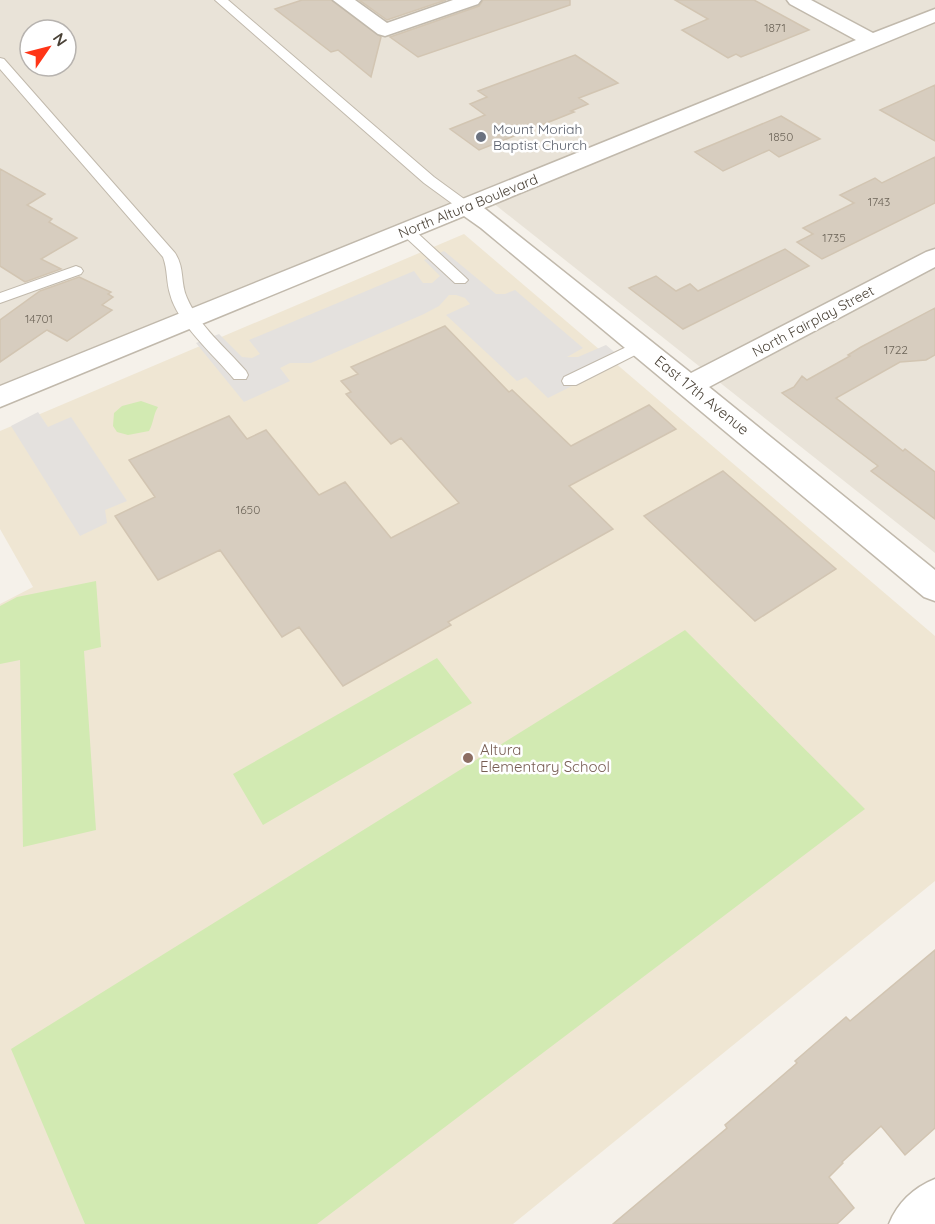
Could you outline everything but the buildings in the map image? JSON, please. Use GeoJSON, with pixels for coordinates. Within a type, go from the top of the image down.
{"type":"FeatureCollection","features":[{"type":"Feature","properties":{"kind":"street"},"geometry":{"type":"LineString","coordinates":[[343,0],[385,30],[471,0]]}},
{"type":"Feature","properties":{"kind":"street"},"geometry":{"type":"LineString","coordinates":[[797,0],[873,40]]}},
{"type":"Feature","properties":{"kind":"street","name":"North Altura Boulevard"},"geometry":{"type":"LineString","coordinates":[[0,398],[935,15]]}},
{"type":"Feature","properties":{"kind":"street","name":"East 17th Avenue"},"geometry":{"type":"LineString","coordinates":[[466,207],[490,223],[641,345],[935,588]]}},
{"type":"Feature","properties":{"kind":"street","name":"North Fairplay Street"},"geometry":{"type":"LineString","coordinates":[[690,385],[935,256]]}},
{"type":"Feature","properties":{"kind":"street"},"geometry":{"type":"LineString","coordinates":[[912,1224],[935,1202]]}},
{"type":"Feature","properties":{"kind":"lane"},"geometry":{"type":"LineString","coordinates":[[220,0],[429,180],[466,207]]}},
{"type":"Feature","properties":{"kind":"lane"},"geometry":{"type":"LineString","coordinates":[[0,62],[170,256],[176,273],[177,293],[191,319],[240,375]]}},
{"type":"Feature","properties":{"kind":"lane"},"geometry":{"type":"LineString","coordinates":[[407,231],[460,280]]}},
{"type":"Feature","properties":{"kind":"lane"},"geometry":{"type":"LineString","coordinates":[[0,298],[76,271]]}},
{"type":"Feature","properties":{"kind":"lane"},"geometry":{"type":"LineString","coordinates":[[570,381],[641,345]]}},
{"type":"Feature","properties":{"kind":"shaded area"},"geometry":{"type":"Polygon","coordinates":[[[0,0],[935,0],[935,553],[483,195],[0,385],[0,0]]]}},
{"type":"Feature","properties":{"kind":"shaded area","name":"Altura Elementary School"},"geometry":{"type":"Polygon","coordinates":[[[464,234],[935,636],[935,881],[513,1224],[0,1224],[0,604],[33,587],[0,529],[0,431],[464,234]]]}},
{"type":"Feature","properties":{"kind":"shaded area"},"geometry":{"type":"Polygon","coordinates":[[[444,251],[496,294],[505,294],[515,290],[583,348],[567,357],[578,357],[606,345],[624,360],[548,398],[526,377],[517,381],[446,315],[470,304],[465,298],[456,295],[449,295],[439,306],[424,314],[311,363],[290,363],[280,368],[290,381],[244,402],[196,343],[219,334],[242,357],[252,358],[260,354],[249,340],[414,271],[423,283],[432,283],[440,276],[424,260],[444,251]]]}},
{"type":"Feature","properties":{"kind":"shaded area"},"geometry":{"type":"Polygon","coordinates":[[[38,412],[48,427],[71,417],[127,501],[105,510],[107,523],[80,536],[11,426],[38,412]]]}},
{"type":"Feature","properties":{"kind":"green space"},"geometry":{"type":"Polygon","coordinates":[[[141,401],[158,407],[149,431],[128,435],[117,432],[113,426],[114,413],[122,406],[141,401]]]}},
{"type":"Feature","properties":{"kind":"green space"},"geometry":{"type":"Polygon","coordinates":[[[96,581],[101,647],[84,651],[96,830],[23,847],[20,660],[0,664],[0,606],[17,597],[96,581]]]}},
{"type":"Feature","properties":{"kind":"green space"},"geometry":{"type":"Polygon","coordinates":[[[685,630],[865,809],[317,1224],[85,1224],[11,1049],[685,630]]]}},
{"type":"Feature","properties":{"kind":"green space"},"geometry":{"type":"Polygon","coordinates":[[[437,658],[472,703],[263,825],[233,774],[437,658]]]}},
{"type":"Feature","properties":{"kind":"place","name":"Mount Moriah Baptist Church"},"geometry":{"type":"Point","coordinates":[481,137]}},
{"type":"Feature","properties":{"kind":"place","name":"Altura Elementary School"},"geometry":{"type":"Point","coordinates":[468,758]}}]}
